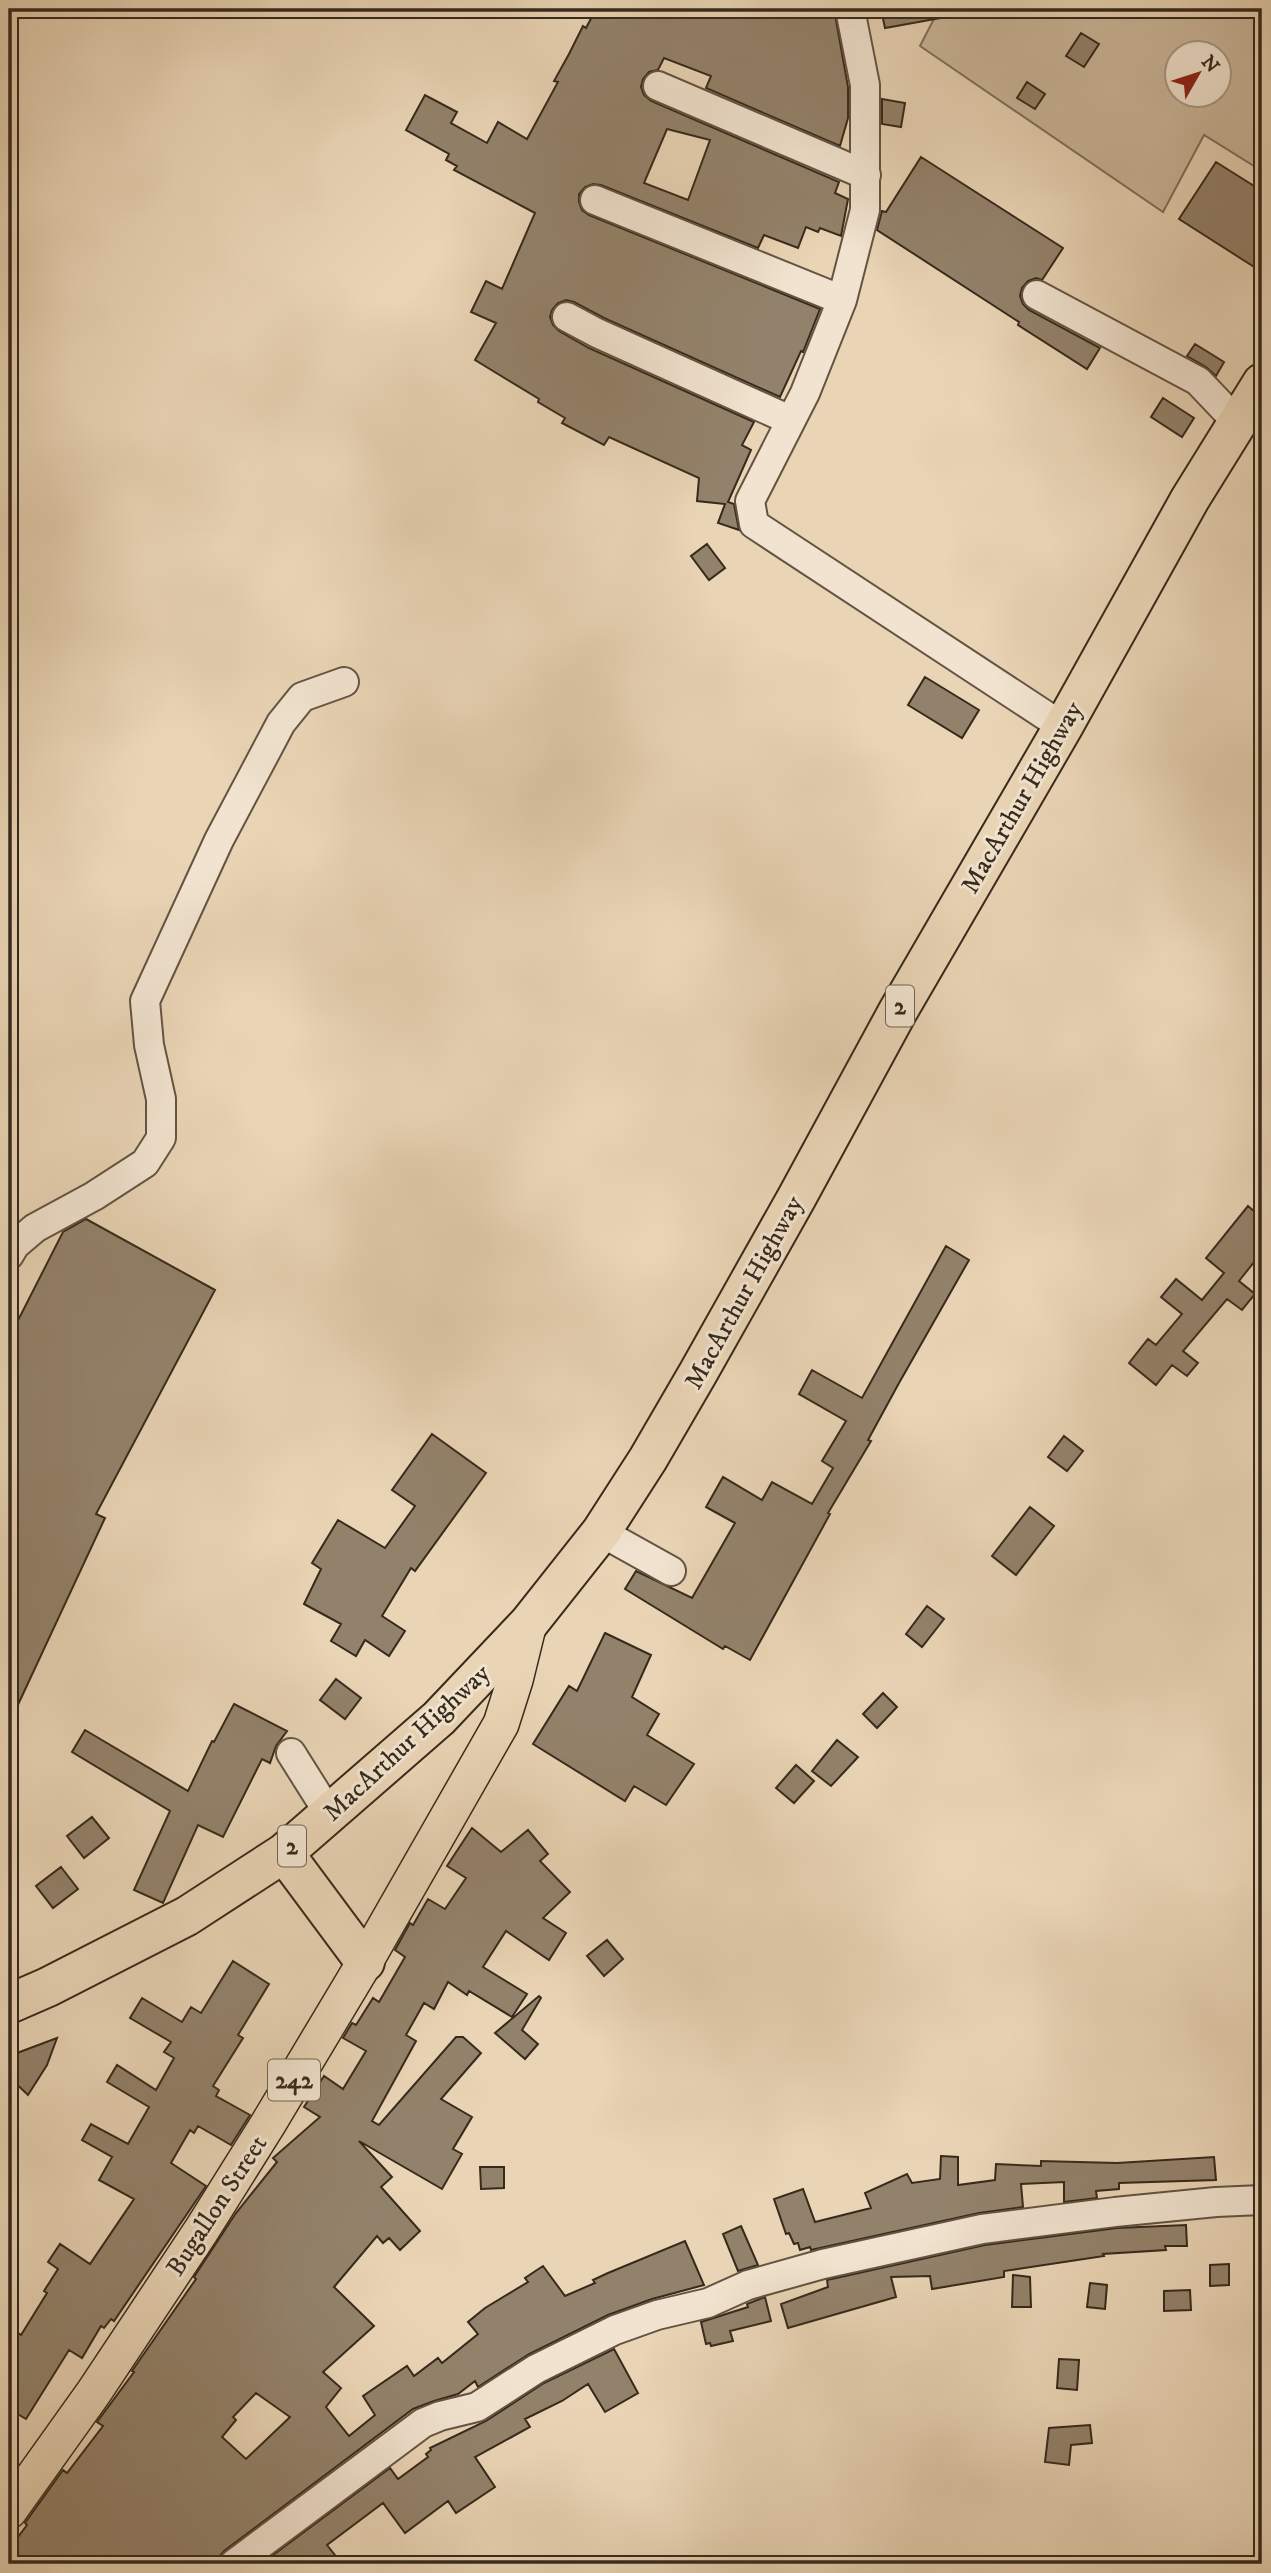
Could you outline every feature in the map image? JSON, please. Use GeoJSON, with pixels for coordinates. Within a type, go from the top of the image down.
{"type":"FeatureCollection","features":[{"type":"Feature","properties":{"kind":"highway","name":"MacArthur Highway"},"geometry":{"type":"LineString","coordinates":[[9,2004],[187,1916],[284,1853],[439,1718],[529,1623],[601,1532],[648,1459],[698,1373],[898,1011],[1063,727],[1190,499],[1262,383]]}},
{"type":"Feature","properties":{"kind":"highway"},"geometry":{"type":"LineString","coordinates":[[284,1853],[365,1962]]}},
{"type":"Feature","properties":{"kind":"main road","name":"Bugallon Street"},"geometry":{"type":"LineString","coordinates":[[9,2511],[94,2392],[213,2212],[365,1962],[501,1724],[516,1680],[529,1623]]}},
{"type":"Feature","properties":{"kind":"street"},"geometry":{"type":"LineString","coordinates":[[850,9],[865,85],[865,210],[842,300],[805,393],[750,501],[754,524],[1063,727]]}},
{"type":"Feature","properties":{"kind":"street"},"geometry":{"type":"LineString","coordinates":[[658,86],[866,175]]}},
{"type":"Feature","properties":{"kind":"street"},"geometry":{"type":"LineString","coordinates":[[595,200],[842,300]]}},
{"type":"Feature","properties":{"kind":"street"},"geometry":{"type":"LineString","coordinates":[[1037,295],[1198,381],[1237,422]]}},
{"type":"Feature","properties":{"kind":"street"},"geometry":{"type":"LineString","coordinates":[[567,317],[790,420]]}},
{"type":"Feature","properties":{"kind":"street"},"geometry":{"type":"LineString","coordinates":[[9,1255],[15,1245],[35,1228],[94,1196],[145,1163],[161,1138],[161,1099],[149,1045],[145,1001],[219,840],[281,723],[302,697],[344,682]]}},
{"type":"Feature","properties":{"kind":"street"},"geometry":{"type":"LineString","coordinates":[[601,1532],[671,1571]]}},
{"type":"Feature","properties":{"kind":"street"},"geometry":{"type":"LineString","coordinates":[[291,1753],[330,1815]]}},
{"type":"Feature","properties":{"kind":"street"},"geometry":{"type":"LineString","coordinates":[[234,2564],[423,2423],[477,2407],[536,2369],[615,2330],[657,2315],[708,2303],[748,2285],[823,2264],[982,2229],[1128,2211],[1262,2200]]}},
{"type":"Feature","properties":{"kind":"shaded area"},"geometry":{"type":"Polygon","coordinates":[[[939,9],[1262,9],[1262,171],[1204,135],[1163,212],[920,46],[939,9]]]}},
{"type":"Feature","properties":{"kind":"building"},"geometry":{"type":"Polygon","coordinates":[[[596,9],[834,9],[848,87],[848,118],[840,146],[706,88],[711,76],[664,58],[658,70],[649,72],[643,79],[641,87],[644,95],[651,101],[839,182],[835,193],[848,199],[841,236],[820,228],[818,232],[806,227],[798,248],[764,235],[758,248],[601,185],[585,187],[579,194],[582,210],[589,215],[820,309],[803,352],[801,351],[780,397],[574,302],[566,300],[558,303],[550,317],[559,331],[589,348],[754,422],[742,445],[751,450],[728,502],[734,504],[739,530],[718,523],[725,504],[697,501],[699,478],[609,437],[604,445],[562,423],[565,418],[538,402],[539,399],[475,360],[496,323],[471,312],[486,281],[502,289],[535,213],[454,170],[457,166],[446,160],[449,154],[406,130],[425,95],[457,112],[451,123],[487,143],[498,122],[527,139],[558,82],[554,81],[583,26],[586,28],[596,9]],[[667,129],[644,183],[688,200],[710,140],[667,129]]]}},
{"type":"Feature","properties":{"kind":"building"},"geometry":{"type":"Polygon","coordinates":[[[881,9],[940,9],[941,18],[885,28],[881,9]]]}},
{"type":"Feature","properties":{"kind":"building"},"geometry":{"type":"Polygon","coordinates":[[[1081,33],[1099,44],[1084,67],[1066,56],[1081,33]]]}},
{"type":"Feature","properties":{"kind":"building"},"geometry":{"type":"Polygon","coordinates":[[[1027,82],[1045,94],[1035,109],[1017,98],[1027,82]]]}},
{"type":"Feature","properties":{"kind":"building"},"geometry":{"type":"Polygon","coordinates":[[[882,99],[905,103],[901,127],[882,124],[882,99]]]}},
{"type":"Feature","properties":{"kind":"building"},"geometry":{"type":"Polygon","coordinates":[[[921,157],[1063,248],[1042,280],[1036,278],[1028,281],[1020,296],[1029,310],[1100,348],[1087,369],[877,230],[882,211],[886,212],[921,157]]]}},
{"type":"Feature","properties":{"kind":"building"},"geometry":{"type":"Polygon","coordinates":[[[1216,162],[1262,191],[1262,272],[1179,219],[1216,162]]]}},
{"type":"Feature","properties":{"kind":"building"},"geometry":{"type":"Polygon","coordinates":[[[1195,344],[1224,362],[1216,376],[1187,356],[1195,344]]]}},
{"type":"Feature","properties":{"kind":"building"},"geometry":{"type":"Polygon","coordinates":[[[1163,398],[1194,418],[1182,437],[1151,417],[1163,398]]]}},
{"type":"Feature","properties":{"kind":"building"},"geometry":{"type":"Polygon","coordinates":[[[707,544],[725,568],[709,580],[691,556],[707,544]]]}},
{"type":"Feature","properties":{"kind":"building"},"geometry":{"type":"Polygon","coordinates":[[[925,677],[979,710],[962,738],[908,705],[925,677]]]}},
{"type":"Feature","properties":{"kind":"building"},"geometry":{"type":"Polygon","coordinates":[[[1248,1206],[1262,1218],[1262,1252],[1239,1281],[1255,1294],[1242,1310],[1227,1299],[1183,1351],[1198,1363],[1187,1376],[1172,1365],[1156,1385],[1129,1363],[1148,1339],[1156,1345],[1182,1314],[1161,1297],[1176,1279],[1202,1300],[1224,1273],[1206,1258],[1248,1206]]]}},
{"type":"Feature","properties":{"kind":"building"},"geometry":{"type":"Polygon","coordinates":[[[86,1219],[215,1290],[96,1514],[105,1518],[9,1724],[9,1338],[63,1232],[86,1219]]]}},
{"type":"Feature","properties":{"kind":"building"},"geometry":{"type":"Polygon","coordinates":[[[946,1246],[969,1260],[899,1383],[868,1440],[871,1441],[828,1513],[830,1514],[750,1660],[725,1646],[723,1649],[625,1589],[636,1571],[692,1598],[735,1523],[706,1507],[723,1477],[762,1500],[772,1482],[812,1504],[833,1468],[822,1461],[846,1421],[799,1394],[812,1370],[862,1398],[946,1246]]]}},
{"type":"Feature","properties":{"kind":"building"},"geometry":{"type":"Polygon","coordinates":[[[432,1434],[486,1473],[415,1571],[411,1568],[382,1616],[405,1631],[389,1656],[365,1640],[356,1656],[331,1641],[341,1624],[304,1604],[321,1569],[312,1563],[338,1520],[385,1548],[415,1506],[392,1490],[432,1434]]]}},
{"type":"Feature","properties":{"kind":"building"},"geometry":{"type":"Polygon","coordinates":[[[1064,1436],[1083,1451],[1067,1471],[1048,1457],[1064,1436]]]}},
{"type":"Feature","properties":{"kind":"building"},"geometry":{"type":"Polygon","coordinates":[[[1030,1507],[1054,1526],[1016,1575],[992,1556],[1030,1507]]]}},
{"type":"Feature","properties":{"kind":"building"},"geometry":{"type":"Polygon","coordinates":[[[927,1606],[944,1619],[922,1647],[906,1634],[927,1606]]]}},
{"type":"Feature","properties":{"kind":"building"},"geometry":{"type":"Polygon","coordinates":[[[605,1633],[651,1655],[632,1697],[659,1714],[647,1735],[694,1764],[666,1805],[634,1786],[625,1801],[533,1744],[569,1686],[577,1691],[605,1633]]]}},
{"type":"Feature","properties":{"kind":"building"},"geometry":{"type":"Polygon","coordinates":[[[336,1679],[361,1698],[345,1719],[320,1700],[336,1679]]]}},
{"type":"Feature","properties":{"kind":"building"},"geometry":{"type":"Polygon","coordinates":[[[883,1693],[897,1707],[877,1728],[863,1714],[883,1693]]]}},
{"type":"Feature","properties":{"kind":"building"},"geometry":{"type":"Polygon","coordinates":[[[234,1704],[287,1731],[276,1746],[270,1763],[262,1759],[223,1837],[198,1825],[163,1903],[134,1890],[170,1811],[72,1752],[85,1730],[188,1791],[212,1741],[214,1742],[234,1704]]]}},
{"type":"Feature","properties":{"kind":"building"},"geometry":{"type":"Polygon","coordinates":[[[837,1740],[858,1757],[831,1786],[812,1771],[837,1740]]]}},
{"type":"Feature","properties":{"kind":"building"},"geometry":{"type":"Polygon","coordinates":[[[796,1765],[814,1781],[794,1803],[776,1788],[796,1765]]]}},
{"type":"Feature","properties":{"kind":"building"},"geometry":{"type":"Polygon","coordinates":[[[92,1817],[109,1838],[84,1858],[67,1836],[92,1817]]]}},
{"type":"Feature","properties":{"kind":"building"},"geometry":{"type":"Polygon","coordinates":[[[472,1828],[501,1852],[528,1830],[548,1854],[540,1861],[570,1892],[543,1918],[566,1933],[549,1960],[506,1931],[483,1967],[527,1994],[512,2017],[469,1991],[467,1995],[448,1982],[434,2009],[424,2003],[406,2035],[416,2041],[372,2121],[379,2125],[456,2037],[463,2037],[481,2053],[441,2099],[472,2117],[453,2149],[462,2154],[442,2189],[359,2141],[392,2177],[381,2187],[420,2231],[400,2250],[389,2238],[383,2243],[377,2236],[334,2287],[374,2326],[323,2372],[341,2388],[326,2407],[349,2436],[375,2415],[363,2396],[407,2366],[414,2376],[438,2358],[442,2363],[478,2334],[468,2322],[485,2308],[528,2282],[525,2278],[543,2266],[565,2296],[595,2283],[593,2280],[608,2273],[685,2241],[704,2285],[652,2299],[608,2315],[529,2354],[478,2387],[475,2381],[458,2394],[413,2409],[224,2551],[218,2564],[9,2564],[9,2549],[27,2525],[25,2523],[63,2470],[67,2473],[103,2426],[97,2422],[196,2279],[194,2277],[236,2213],[277,2162],[273,2158],[320,2117],[304,2107],[324,2076],[343,2089],[366,2051],[343,2038],[352,2023],[356,2025],[373,1998],[379,2002],[405,1957],[395,1950],[410,1923],[413,1925],[428,1899],[445,1909],[466,1878],[447,1866],[472,1828]],[[256,2393],[233,2417],[236,2420],[222,2437],[246,2459],[290,2417],[256,2393]]]}},
{"type":"Feature","properties":{"kind":"building"},"geometry":{"type":"Polygon","coordinates":[[[61,1867],[78,1889],[53,1908],[36,1886],[61,1867]]]}},
{"type":"Feature","properties":{"kind":"building"},"geometry":{"type":"Polygon","coordinates":[[[607,1940],[623,1959],[604,1976],[587,1956],[607,1940]]]}},
{"type":"Feature","properties":{"kind":"building"},"geometry":{"type":"Polygon","coordinates":[[[233,1961],[269,1984],[238,2035],[243,2038],[213,2086],[219,2090],[216,2096],[250,2115],[231,2145],[198,2126],[194,2133],[190,2130],[171,2163],[206,2186],[114,2321],[111,2319],[104,2328],[101,2326],[82,2358],[69,2350],[26,2419],[9,2409],[9,2347],[18,2333],[21,2335],[47,2293],[44,2291],[58,2269],[48,2262],[60,2244],[90,2264],[134,2199],[99,2180],[112,2157],[82,2140],[91,2124],[128,2144],[149,2107],[107,2082],[117,2065],[156,2090],[174,2058],[164,2052],[171,2042],[130,2018],[142,1998],[182,2022],[191,2007],[201,2013],[233,1961]]]}},
{"type":"Feature","properties":{"kind":"building"},"geometry":{"type":"Polygon","coordinates":[[[539,1996],[541,1998],[522,2030],[538,2044],[525,2059],[495,2033],[539,1996]]]}},
{"type":"Feature","properties":{"kind":"building"},"geometry":{"type":"Polygon","coordinates":[[[57,2038],[47,2065],[28,2095],[9,2077],[9,2056],[57,2038]]]}},
{"type":"Feature","properties":{"kind":"building"},"geometry":{"type":"Polygon","coordinates":[[[941,2156],[958,2157],[958,2185],[995,2180],[996,2164],[1041,2166],[1041,2161],[1117,2163],[1214,2157],[1216,2180],[1119,2183],[1119,2189],[1096,2191],[1097,2198],[1064,2202],[1064,2182],[1021,2184],[1023,2207],[979,2213],[811,2250],[810,2247],[800,2250],[798,2243],[794,2244],[789,2233],[786,2234],[774,2199],[803,2189],[815,2222],[871,2208],[865,2193],[907,2174],[912,2183],[940,2179],[941,2156]]]}},
{"type":"Feature","properties":{"kind":"building"},"geometry":{"type":"Polygon","coordinates":[[[480,2167],[504,2167],[504,2188],[481,2189],[480,2167]]]}},
{"type":"Feature","properties":{"kind":"building"},"geometry":{"type":"Polygon","coordinates":[[[1186,2225],[1187,2246],[1165,2246],[1166,2250],[1103,2254],[1104,2256],[1004,2271],[1004,2277],[932,2289],[930,2276],[891,2277],[896,2297],[788,2328],[781,2304],[828,2287],[827,2280],[985,2245],[1117,2228],[1186,2225]]]}},
{"type":"Feature","properties":{"kind":"building"},"geometry":{"type":"Polygon","coordinates":[[[741,2226],[758,2265],[738,2271],[723,2234],[741,2226]]]}},
{"type":"Feature","properties":{"kind":"building"},"geometry":{"type":"Polygon","coordinates":[[[1229,2264],[1229,2285],[1210,2286],[1210,2265],[1229,2264]]]}},
{"type":"Feature","properties":{"kind":"building"},"geometry":{"type":"Polygon","coordinates":[[[1013,2275],[1030,2277],[1031,2307],[1012,2307],[1013,2275]]]}},
{"type":"Feature","properties":{"kind":"building"},"geometry":{"type":"Polygon","coordinates":[[[1090,2283],[1107,2285],[1105,2309],[1087,2307],[1090,2283]]]}},
{"type":"Feature","properties":{"kind":"building"},"geometry":{"type":"Polygon","coordinates":[[[1190,2290],[1191,2310],[1164,2311],[1164,2291],[1190,2290]]]}},
{"type":"Feature","properties":{"kind":"building"},"geometry":{"type":"Polygon","coordinates":[[[765,2297],[771,2321],[730,2331],[733,2341],[711,2346],[710,2343],[706,2344],[701,2322],[748,2307],[747,2304],[765,2297]]]}},
{"type":"Feature","properties":{"kind":"building"},"geometry":{"type":"Polygon","coordinates":[[[614,2349],[638,2393],[605,2412],[588,2384],[562,2401],[525,2419],[530,2427],[475,2457],[495,2487],[456,2513],[448,2501],[405,2533],[383,2503],[327,2545],[342,2564],[261,2564],[390,2468],[398,2479],[428,2457],[426,2454],[430,2448],[486,2421],[544,2383],[614,2349]]]}},
{"type":"Feature","properties":{"kind":"building"},"geometry":{"type":"Polygon","coordinates":[[[1059,2359],[1079,2360],[1077,2390],[1057,2388],[1059,2359]]]}},
{"type":"Feature","properties":{"kind":"building"},"geometry":{"type":"Polygon","coordinates":[[[1090,2425],[1092,2443],[1071,2445],[1069,2465],[1045,2462],[1049,2428],[1090,2425]]]}}]}
